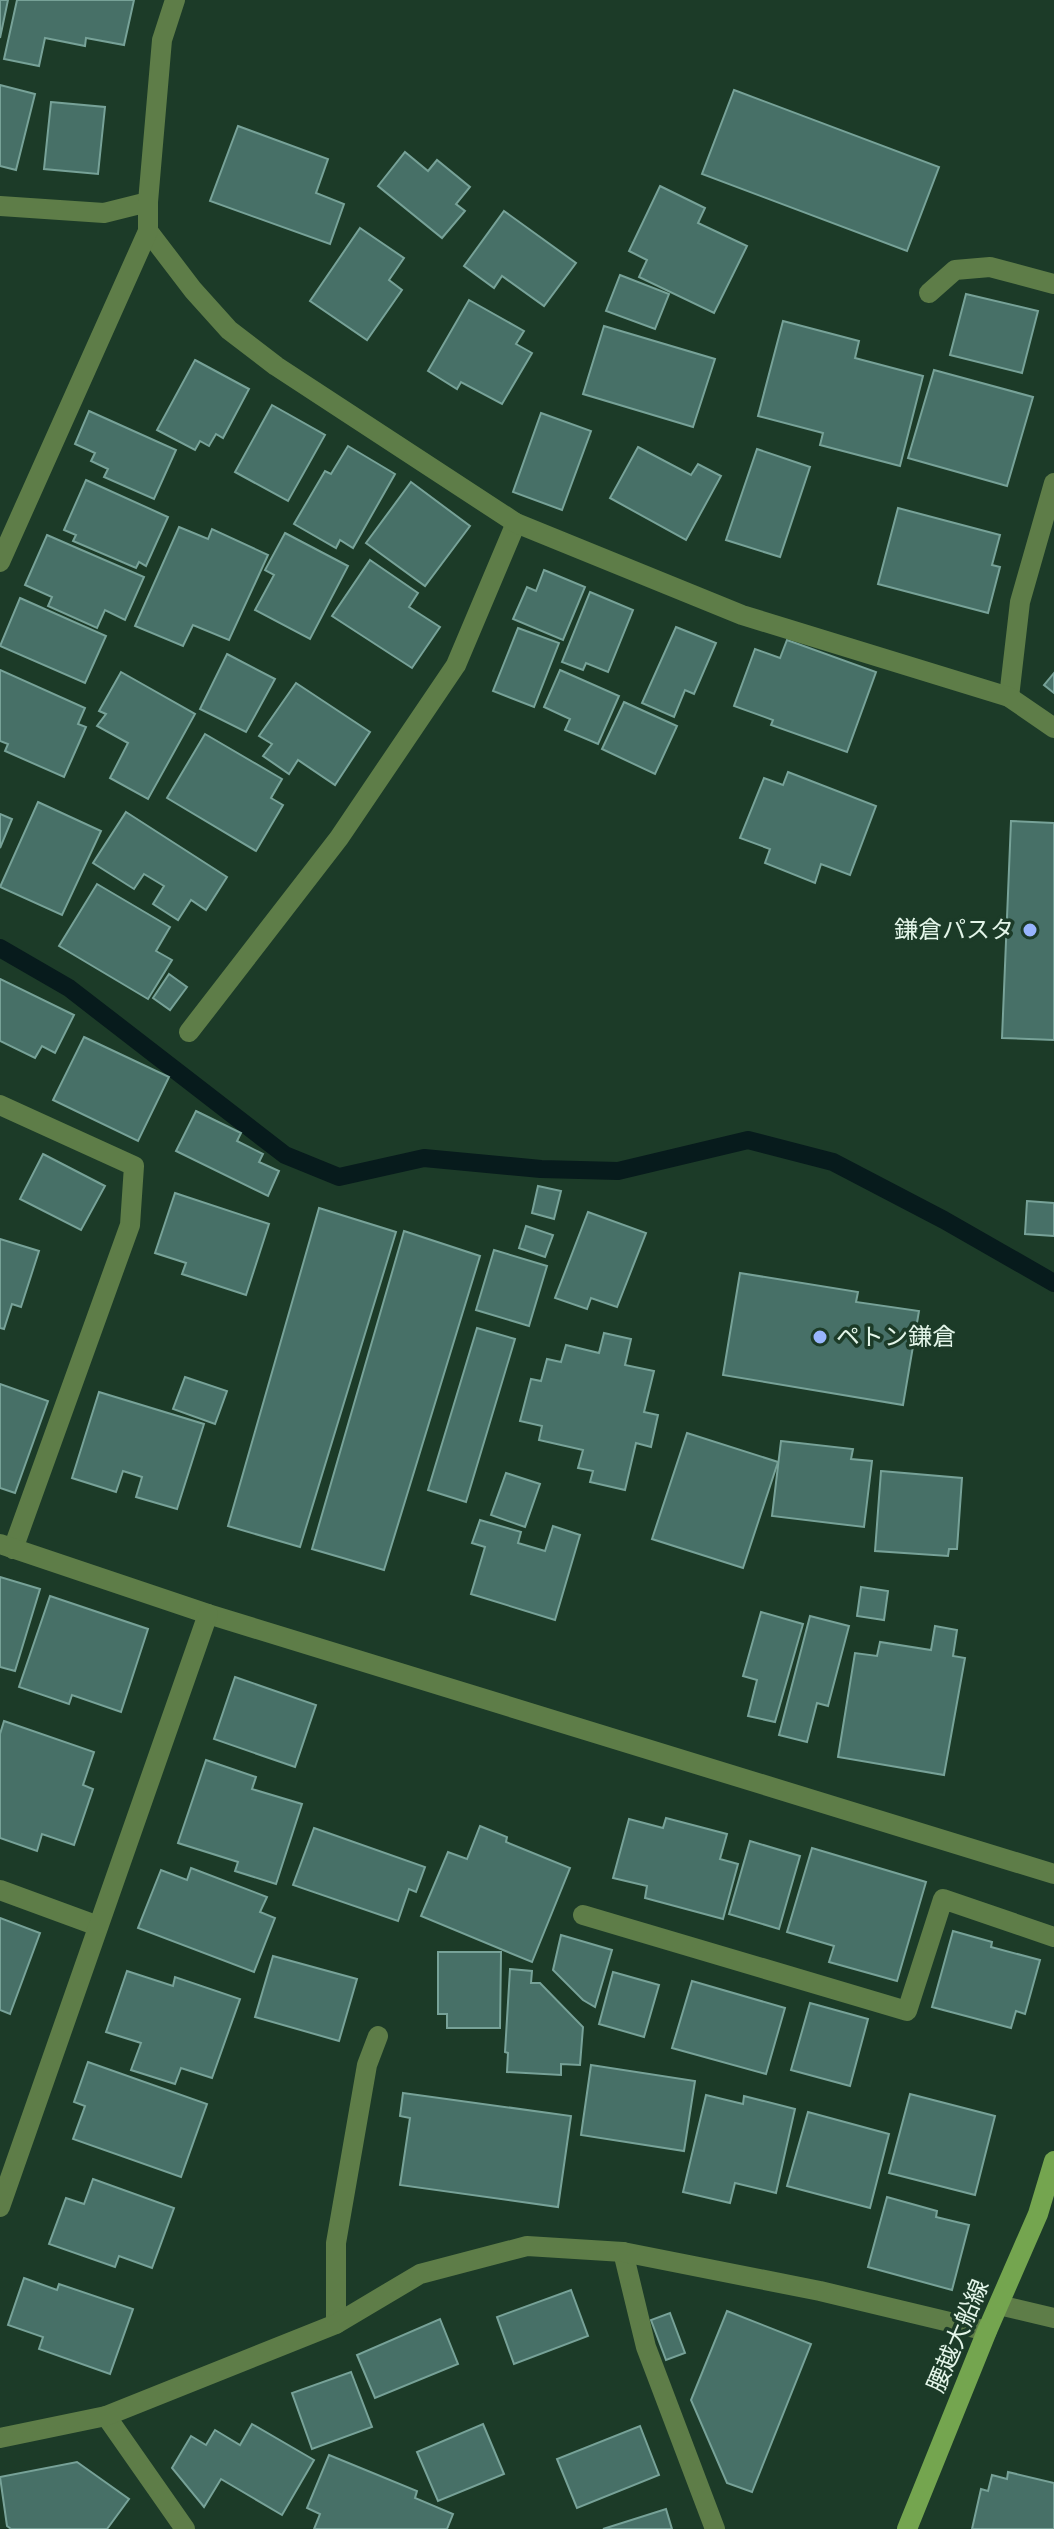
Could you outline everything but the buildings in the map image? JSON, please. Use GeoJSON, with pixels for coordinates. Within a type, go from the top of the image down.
{"type":"FeatureCollection","features":[{"type":"Feature","properties":{"kind":"main road","name":"腰越大船線"},"geometry":{"type":"LineString","coordinates":[[907,2529],[1038,2214],[1054,2161]]}},
{"type":"Feature","properties":{"kind":"street"},"geometry":{"type":"LineString","coordinates":[[0,562],[148,231],[162,40],[175,0]]}},
{"type":"Feature","properties":{"kind":"street"},"geometry":{"type":"LineString","coordinates":[[0,206],[104,213],[148,202]]}},
{"type":"Feature","properties":{"kind":"street"},"geometry":{"type":"LineString","coordinates":[[148,231],[193,290],[229,330],[276,366],[516,523],[742,615],[1009,697],[1054,728]]}},
{"type":"Feature","properties":{"kind":"street"},"geometry":{"type":"LineString","coordinates":[[929,293],[955,270],[990,267],[1054,284]]}},
{"type":"Feature","properties":{"kind":"street"},"geometry":{"type":"LineString","coordinates":[[1009,697],[1020,602],[1054,483]]}},
{"type":"Feature","properties":{"kind":"street"},"geometry":{"type":"LineString","coordinates":[[189,1032],[339,838],[456,665],[516,523]]}},
{"type":"Feature","properties":{"kind":"street"},"geometry":{"type":"LineString","coordinates":[[0,1105],[134,1166],[130,1225],[7,1546],[208,1614],[1054,1874]]}},
{"type":"Feature","properties":{"kind":"street"},"geometry":{"type":"LineString","coordinates":[[0,2207],[208,1614]]}},
{"type":"Feature","properties":{"kind":"street"},"geometry":{"type":"LineString","coordinates":[[0,1890],[98,1926]]}},
{"type":"Feature","properties":{"kind":"street"},"geometry":{"type":"LineString","coordinates":[[583,1915],[907,2011],[943,1899],[1054,1937]]}},
{"type":"Feature","properties":{"kind":"street"},"geometry":{"type":"LineString","coordinates":[[336,2324],[336,2243],[367,2065],[378,2036]]}},
{"type":"Feature","properties":{"kind":"street"},"geometry":{"type":"LineString","coordinates":[[0,2438],[106,2416],[336,2324],[420,2274],[527,2246],[623,2252],[820,2291],[987,2331]]}},
{"type":"Feature","properties":{"kind":"street"},"geometry":{"type":"LineString","coordinates":[[623,2252],[646,2347],[715,2529]]}},
{"type":"Feature","properties":{"kind":"street"},"geometry":{"type":"LineString","coordinates":[[999,2305],[1054,2318]]}},
{"type":"Feature","properties":{"kind":"street"},"geometry":{"type":"LineString","coordinates":[[106,2416],[185,2529]]}},
{"type":"Feature","properties":{"kind":"waterway"},"geometry":{"type":"LineString","coordinates":[[0,948],[69,988],[285,1155],[339,1177],[424,1158],[541,1169],[618,1171],[748,1140],[833,1162],[944,1220],[1054,1283]]}},
{"type":"Feature","properties":{"kind":"place","name":"鎌倉パスタ"},"geometry":{"type":"Point","coordinates":[1030,930]}},
{"type":"Feature","properties":{"kind":"place","name":"ペトン鎌倉"},"geometry":{"type":"Point","coordinates":[820,1337]}}]}
